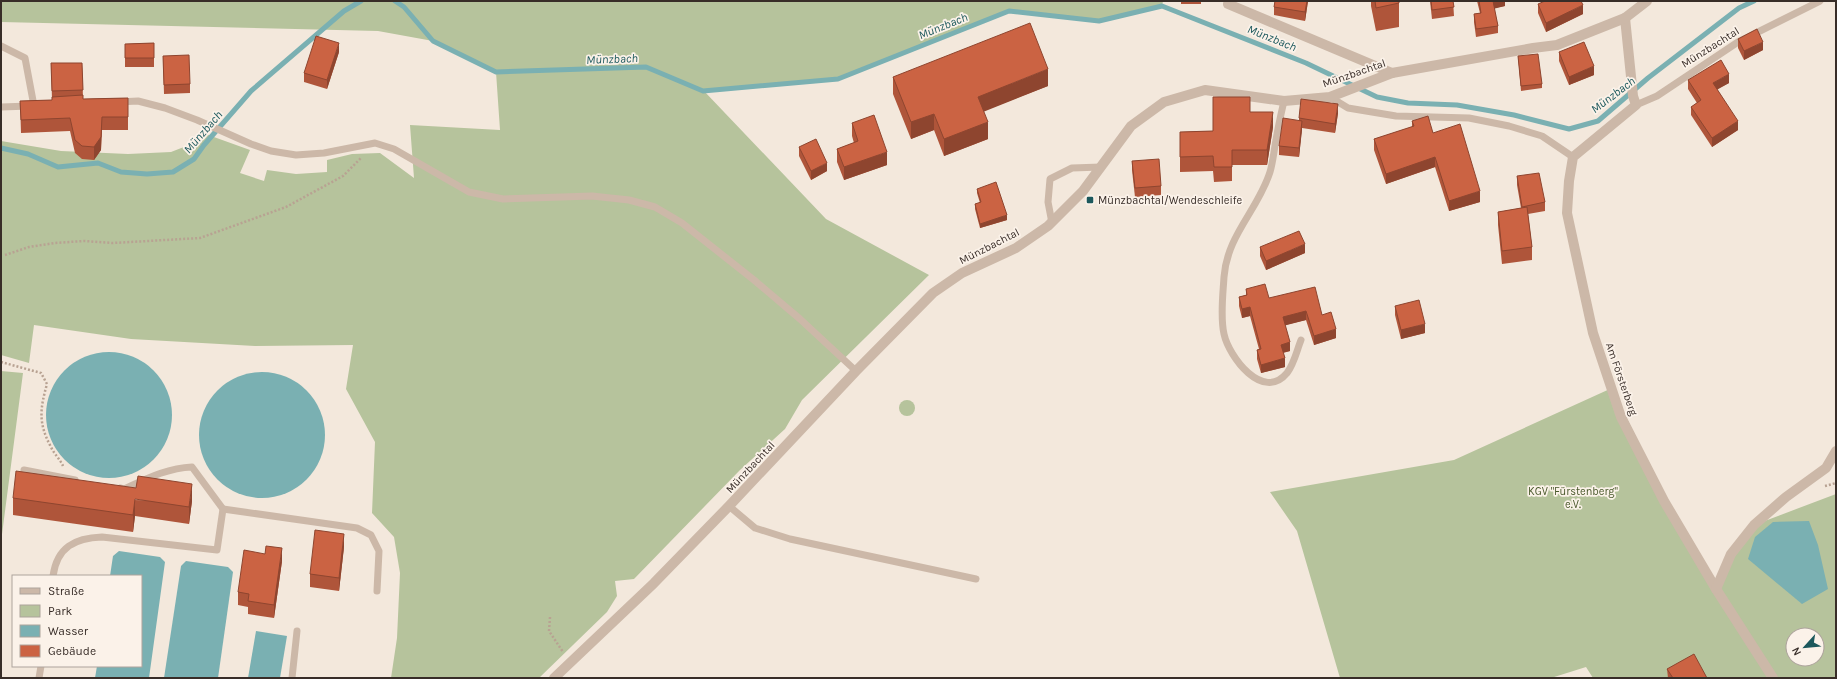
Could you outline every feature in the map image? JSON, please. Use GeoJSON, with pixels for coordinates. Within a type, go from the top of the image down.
{"type":"FeatureCollection","features":[{"type":"Feature","properties":{"kind":"street","name":"Münzbachtal"},"geometry":{"type":"LineString","coordinates":[[554,678],[654,583],[856,371],[933,293],[962,273],[1016,248],[1052,223],[1072,203],[1132,126],[1164,102],[1205,90],[1284,101],[1330,97],[1392,73],[1557,45],[1625,18],[1647,1]]}},
{"type":"Feature","properties":{"kind":"street"},"geometry":{"type":"LineString","coordinates":[[1228,4],[1392,73]]}},
{"type":"Feature","properties":{"kind":"street"},"geometry":{"type":"LineString","coordinates":[[1625,18],[1634,100]]}},
{"type":"Feature","properties":{"kind":"street","name":"Münzbachtal"},"geometry":{"type":"LineString","coordinates":[[1573,157],[1634,100]]}},
{"type":"Feature","properties":{"kind":"street","name":"Am Försterberg"},"geometry":{"type":"LineString","coordinates":[[1573,157],[1569,181],[1567,213],[1595,340],[1621,417],[1664,501],[1716,589],[1773,678]]}},
{"type":"Feature","properties":{"kind":"street"},"geometry":{"type":"LineString","coordinates":[[1716,589],[1731,554],[1754,525],[1786,497],[1826,468],[1836,451]]}},
{"type":"Feature","properties":{"kind":"lane","name":"Münzbachtal"},"geometry":{"type":"LineString","coordinates":[[1634,100],[1657,96],[1738,42],[1820,1]]}},
{"type":"Feature","properties":{"kind":"lane"},"geometry":{"type":"LineString","coordinates":[[1,46],[26,58],[38,106],[1,107]]}},
{"type":"Feature","properties":{"kind":"lane"},"geometry":{"type":"LineString","coordinates":[[1330,97],[1348,108],[1396,116],[1469,118],[1509,126],[1542,136],[1573,157]]}},
{"type":"Feature","properties":{"kind":"lane"},"geometry":{"type":"LineString","coordinates":[[108,102],[138,101],[165,108],[271,151],[296,155],[324,153],[375,143],[394,149],[468,192],[503,199],[592,196],[629,200],[655,207],[682,223],[754,280],[800,319],[856,371]]}},
{"type":"Feature","properties":{"kind":"lane"},"geometry":{"type":"LineString","coordinates":[[1284,101],[1270,173],[1261,194],[1237,233],[1228,252],[1224,275],[1224,333],[1228,346],[1250,375],[1263,382],[1272,383],[1287,373],[1301,340]]}},
{"type":"Feature","properties":{"kind":"lane"},"geometry":{"type":"LineString","coordinates":[[1052,223],[1048,202],[1050,179],[1072,168],[1101,167]]}},
{"type":"Feature","properties":{"kind":"lane"},"geometry":{"type":"LineString","coordinates":[[53,575],[54,566],[59,556],[70,544],[84,538],[102,537],[217,550],[223,509],[192,467],[178,467],[153,475],[124,489],[109,486]]}},
{"type":"Feature","properties":{"kind":"lane"},"geometry":{"type":"LineString","coordinates":[[24,470],[81,481]]}},
{"type":"Feature","properties":{"kind":"lane"},"geometry":{"type":"LineString","coordinates":[[729,506],[755,528],[790,539],[976,579]]}},
{"type":"Feature","properties":{"kind":"lane"},"geometry":{"type":"LineString","coordinates":[[223,509],[356,528],[371,535],[378,551],[377,591]]}},
{"type":"Feature","properties":{"kind":"lane"},"geometry":{"type":"LineString","coordinates":[[292,678],[297,631]]}},
{"type":"Feature","properties":{"kind":"lane"},"geometry":{"type":"LineString","coordinates":[[40,678],[41,667]]}},
{"type":"Feature","properties":{"kind":"path"},"geometry":{"type":"LineString","coordinates":[[5,255],[29,247],[55,243],[84,241],[113,243],[200,238],[286,208],[343,176],[375,143]]}},
{"type":"Feature","properties":{"kind":"path"},"geometry":{"type":"LineString","coordinates":[[1,362],[41,373],[46,384],[42,404],[42,427],[51,448],[62,464],[67,478]]}},
{"type":"Feature","properties":{"kind":"path"},"geometry":{"type":"LineString","coordinates":[[550,617],[549,631],[571,662]]}},
{"type":"Feature","properties":{"kind":"green space"},"geometry":{"type":"Polygon","coordinates":[[[1,1],[1163,1],[1162,6],[1099,21],[1009,11],[838,79],[704,91],[826,219],[929,275],[802,400],[785,429],[740,470],[634,579],[615,581],[617,596],[607,612],[539,678],[391,678],[397,638],[400,573],[394,537],[372,513],[375,442],[346,389],[353,345],[255,346],[131,339],[34,325],[29,363],[1,355],[1,141],[61,151],[128,154],[171,152],[189,145],[200,132],[250,150],[240,173],[264,181],[267,170],[296,174],[327,172],[327,160],[352,154],[380,153],[414,178],[410,125],[500,130],[496,72],[433,41],[378,31],[1,22],[1,1]]]}},
{"type":"Feature","properties":{"kind":"green space"},"geometry":{"type":"Polygon","coordinates":[[[1,371],[23,373],[1,542],[1,371]]]}},
{"type":"Feature","properties":{"kind":"green space","name":"KGV \"Fürstenberg\" e.V."},"geometry":{"type":"Polygon","coordinates":[[[1612,388],[1694,556],[1717,585],[1754,525],[1836,494],[1836,678],[1593,678],[1586,667],[1551,678],[1340,678],[1297,531],[1270,492],[1454,460],[1612,388]]]}},
{"type":"Feature","properties":{"kind":"green space"},"geometry":{"type":"Polygon","coordinates":[[[904,400],[910,400],[915,405],[913,414],[910,416],[904,416],[899,411],[899,405],[904,400]]]}},
{"type":"Feature","properties":{"kind":"water"},"geometry":{"type":"Polygon","coordinates":[[[115,352],[139,359],[154,370],[165,385],[171,403],[171,427],[165,445],[154,460],[139,471],[121,477],[103,478],[79,471],[64,460],[53,445],[47,427],[46,409],[53,385],[64,370],[79,359],[97,353],[115,352]]]}},
{"type":"Feature","properties":{"kind":"water"},"geometry":{"type":"Polygon","coordinates":[[[268,372],[292,379],[307,390],[318,405],[324,423],[324,447],[318,465],[307,480],[292,491],[274,497],[256,498],[232,491],[217,480],[206,465],[200,447],[199,429],[206,405],[217,390],[232,379],[250,373],[268,372]]]}},
{"type":"Feature","properties":{"kind":"water"},"geometry":{"type":"Polygon","coordinates":[[[1809,521],[1818,545],[1828,589],[1802,604],[1748,559],[1755,537],[1773,522],[1809,521]]]}},
{"type":"Feature","properties":{"kind":"water"},"geometry":{"type":"Polygon","coordinates":[[[119,551],[160,557],[165,562],[149,678],[95,678],[97,667],[142,667],[142,575],[110,575],[113,556],[119,551]]]}},
{"type":"Feature","properties":{"kind":"water"},"geometry":{"type":"Polygon","coordinates":[[[186,561],[228,567],[233,572],[218,678],[164,678],[181,566],[186,561]]]}},
{"type":"Feature","properties":{"kind":"water"},"geometry":{"type":"Polygon","coordinates":[[[256,631],[287,636],[280,678],[248,678],[256,631]]]}},
{"type":"Feature","properties":{"kind":"building"},"geometry":{"type":"Polygon","coordinates":[[[1275,1],[1307,1],[1305,12],[1274,7],[1275,1]]]}},
{"type":"Feature","properties":{"kind":"building"},"geometry":{"type":"Polygon","coordinates":[[[1375,1],[1399,1],[1399,3],[1376,8],[1375,1]]]}},
{"type":"Feature","properties":{"kind":"building"},"geometry":{"type":"Polygon","coordinates":[[[1431,1],[1453,1],[1454,7],[1432,10],[1431,1]]]}},
{"type":"Feature","properties":{"kind":"building"},"geometry":{"type":"Polygon","coordinates":[[[1479,1],[1493,1],[1498,26],[1476,29],[1474,14],[1481,13],[1479,1]]]}},
{"type":"Feature","properties":{"kind":"building"},"geometry":{"type":"Polygon","coordinates":[[[1545,1],[1581,1],[1583,5],[1546,23],[1538,4],[1545,1]]]}},
{"type":"Feature","properties":{"kind":"building"},"geometry":{"type":"Polygon","coordinates":[[[1030,23],[1048,69],[978,97],[988,122],[944,139],[934,114],[911,122],[893,77],[1030,23]]]}},
{"type":"Feature","properties":{"kind":"building"},"geometry":{"type":"Polygon","coordinates":[[[1757,29],[1763,42],[1744,51],[1738,39],[1757,29]]]}},
{"type":"Feature","properties":{"kind":"building"},"geometry":{"type":"Polygon","coordinates":[[[316,36],[339,43],[327,80],[304,73],[316,36]]]}},
{"type":"Feature","properties":{"kind":"building"},"geometry":{"type":"Polygon","coordinates":[[[1584,42],[1594,66],[1569,77],[1559,52],[1584,42]]]}},
{"type":"Feature","properties":{"kind":"building"},"geometry":{"type":"Polygon","coordinates":[[[154,43],[154,58],[125,58],[125,44],[154,43]]]}},
{"type":"Feature","properties":{"kind":"building"},"geometry":{"type":"Polygon","coordinates":[[[1538,54],[1542,84],[1521,86],[1518,56],[1538,54]]]}},
{"type":"Feature","properties":{"kind":"building"},"geometry":{"type":"Polygon","coordinates":[[[189,55],[190,84],[164,85],[163,56],[189,55]]]}},
{"type":"Feature","properties":{"kind":"building"},"geometry":{"type":"Polygon","coordinates":[[[1721,60],[1729,74],[1713,83],[1738,121],[1712,138],[1691,107],[1701,100],[1688,80],[1721,60]]]}},
{"type":"Feature","properties":{"kind":"building"},"geometry":{"type":"Polygon","coordinates":[[[51,63],[82,63],[83,90],[52,91],[51,63]]]}},
{"type":"Feature","properties":{"kind":"building"},"geometry":{"type":"Polygon","coordinates":[[[83,95],[83,99],[128,98],[128,117],[102,117],[101,137],[94,147],[82,146],[75,140],[70,118],[21,120],[20,101],[52,100],[52,97],[83,95]]]}},
{"type":"Feature","properties":{"kind":"building"},"geometry":{"type":"Polygon","coordinates":[[[1213,97],[1250,97],[1250,112],[1273,112],[1267,150],[1232,150],[1232,167],[1214,167],[1213,156],[1180,157],[1180,132],[1213,131],[1213,97]]]}},
{"type":"Feature","properties":{"kind":"building"},"geometry":{"type":"Polygon","coordinates":[[[1301,99],[1338,104],[1335,124],[1299,118],[1301,99]]]}},
{"type":"Feature","properties":{"kind":"building"},"geometry":{"type":"Polygon","coordinates":[[[874,115],[887,152],[844,167],[837,149],[858,141],[852,123],[874,115]]]}},
{"type":"Feature","properties":{"kind":"building"},"geometry":{"type":"Polygon","coordinates":[[[1428,116],[1433,133],[1460,124],[1480,191],[1449,201],[1435,157],[1386,174],[1374,139],[1414,126],[1412,121],[1428,116]]]}},
{"type":"Feature","properties":{"kind":"building"},"geometry":{"type":"Polygon","coordinates":[[[1283,118],[1302,121],[1299,148],[1279,146],[1283,118]]]}},
{"type":"Feature","properties":{"kind":"building"},"geometry":{"type":"Polygon","coordinates":[[[816,139],[827,163],[811,171],[799,147],[816,139]]]}},
{"type":"Feature","properties":{"kind":"building"},"geometry":{"type":"Polygon","coordinates":[[[1159,159],[1161,186],[1135,188],[1132,161],[1159,159]]]}},
{"type":"Feature","properties":{"kind":"building"},"geometry":{"type":"Polygon","coordinates":[[[1539,173],[1545,202],[1522,207],[1517,176],[1539,173]]]}},
{"type":"Feature","properties":{"kind":"building"},"geometry":{"type":"Polygon","coordinates":[[[996,182],[1007,215],[980,224],[975,204],[981,202],[977,189],[996,182]]]}},
{"type":"Feature","properties":{"kind":"building"},"geometry":{"type":"Polygon","coordinates":[[[1527,207],[1532,247],[1502,251],[1498,212],[1527,207]]]}},
{"type":"Feature","properties":{"kind":"building"},"geometry":{"type":"Polygon","coordinates":[[[1299,231],[1305,244],[1266,261],[1260,247],[1299,231]]]}},
{"type":"Feature","properties":{"kind":"building"},"geometry":{"type":"Polygon","coordinates":[[[1265,284],[1269,298],[1315,287],[1322,315],[1331,312],[1336,329],[1314,336],[1306,311],[1283,317],[1290,342],[1281,345],[1285,358],[1261,365],[1257,350],[1261,349],[1250,307],[1242,309],[1239,297],[1247,295],[1246,289],[1265,284]]]}},
{"type":"Feature","properties":{"kind":"building"},"geometry":{"type":"Polygon","coordinates":[[[1419,300],[1425,324],[1401,330],[1395,306],[1419,300]]]}},
{"type":"Feature","properties":{"kind":"building"},"geometry":{"type":"Polygon","coordinates":[[[16,471],[136,488],[138,476],[192,484],[189,507],[135,499],[133,515],[13,498],[16,471]]]}},
{"type":"Feature","properties":{"kind":"building"},"geometry":{"type":"Polygon","coordinates":[[[315,530],[344,534],[339,578],[310,574],[315,530]]]}},
{"type":"Feature","properties":{"kind":"building"},"geometry":{"type":"Polygon","coordinates":[[[266,546],[282,548],[274,605],[248,601],[249,594],[238,592],[244,550],[265,554],[266,546]]]}},
{"type":"Feature","properties":{"kind":"building"},"geometry":{"type":"Polygon","coordinates":[[[1694,654],[1707,678],[1673,678],[1667,669],[1694,654]]]}},
{"type":"Feature","properties":{"kind":"waterway","name":"Münzbach"},"geometry":{"type":"LineString","coordinates":[[1,148],[28,154],[58,167],[98,163],[121,172],[147,174],[173,172],[194,159],[204,145],[251,91],[344,11],[361,1]]}},
{"type":"Feature","properties":{"kind":"waterway","name":"Münzbach"},"geometry":{"type":"LineString","coordinates":[[395,1],[404,7],[433,41],[496,72],[646,67],[703,91],[838,79],[1009,11],[1099,21],[1162,6],[1306,63],[1377,97],[1408,103],[1457,105],[1514,115],[1569,129],[1598,121],[1648,78],[1739,8],[1754,1]]}},
{"type":"Feature","properties":{"kind":"place","name":"Münzbachtal/Wendeschleife"},"geometry":{"type":"Point","coordinates":[1090,200]}}]}
